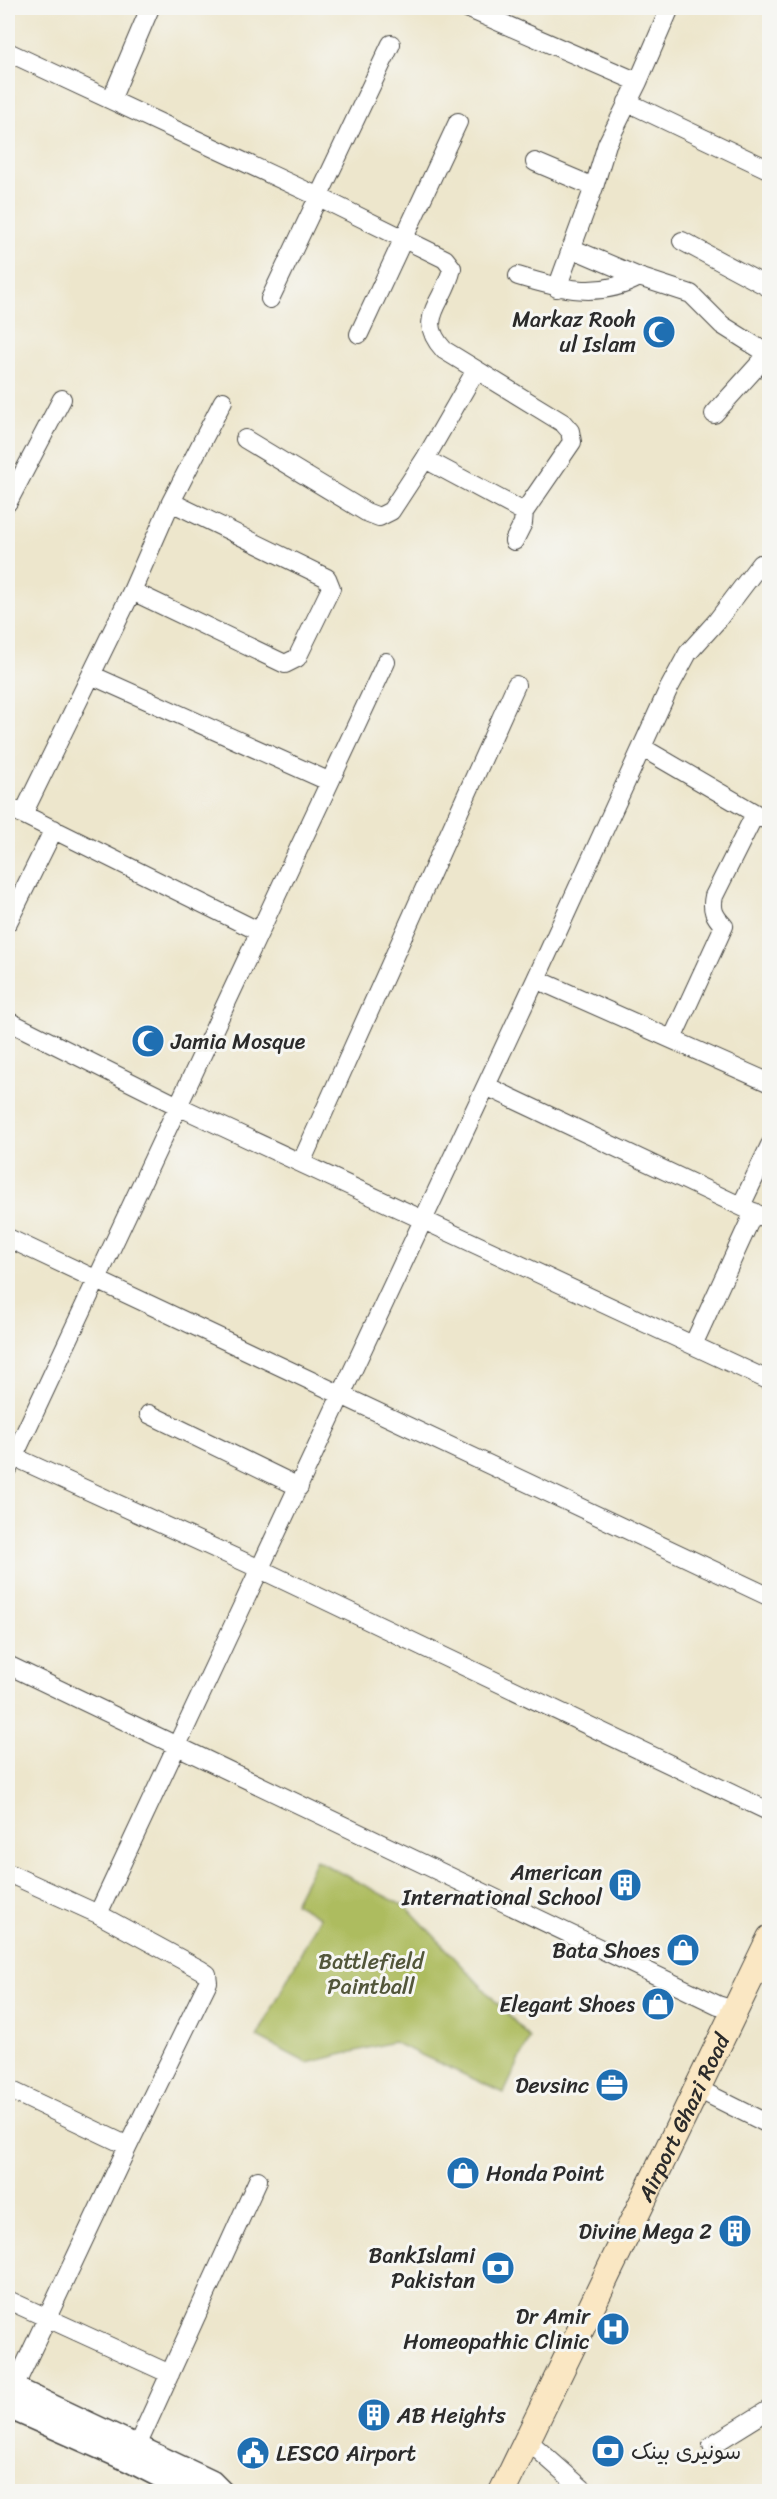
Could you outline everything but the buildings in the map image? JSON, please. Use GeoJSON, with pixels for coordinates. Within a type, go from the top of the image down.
{"type":"FeatureCollection","features":[{"type":"Feature","properties":{"kind":"main road","name":"Airport Ghazi Road"},"geometry":{"type":"LineString","coordinates":[[502,2492],[770,1938]]}},
{"type":"Feature","properties":{"kind":"street"},"geometry":{"type":"LineString","coordinates":[[111,100],[150,8]]}},
{"type":"Feature","properties":{"kind":"street"},"geometry":{"type":"LineString","coordinates":[[467,8],[638,82]]}},
{"type":"Feature","properties":{"kind":"street"},"geometry":{"type":"LineString","coordinates":[[557,288],[594,188],[607,144],[638,82],[670,8]]}},
{"type":"Feature","properties":{"kind":"street"},"geometry":{"type":"LineString","coordinates":[[270,299],[391,44]]}},
{"type":"Feature","properties":{"kind":"street"},"geometry":{"type":"LineString","coordinates":[[8,52],[319,197],[445,259],[452,268],[450,278],[430,320],[430,332],[444,350],[563,423],[570,431],[572,442],[524,512],[523,523],[514,541]]}},
{"type":"Feature","properties":{"kind":"street"},"geometry":{"type":"LineString","coordinates":[[627,102],[770,170]]}},
{"type":"Feature","properties":{"kind":"street"},"geometry":{"type":"LineString","coordinates":[[358,334],[458,122]]}},
{"type":"Feature","properties":{"kind":"street"},"geometry":{"type":"LineString","coordinates":[[535,162],[594,188]]}},
{"type":"Feature","properties":{"kind":"street"},"geometry":{"type":"LineString","coordinates":[[682,241],[770,288]]}},
{"type":"Feature","properties":{"kind":"street"},"geometry":{"type":"LineString","coordinates":[[571,248],[639,277],[692,294],[722,325],[769,353],[714,414]]}},
{"type":"Feature","properties":{"kind":"street"},"geometry":{"type":"LineString","coordinates":[[518,276],[557,288],[599,290],[625,285],[639,277]]}},
{"type":"Feature","properties":{"kind":"street"},"geometry":{"type":"LineString","coordinates":[[245,439],[366,512],[379,517],[391,511],[425,459],[476,370]]}},
{"type":"Feature","properties":{"kind":"street"},"geometry":{"type":"LineString","coordinates":[[8,502],[62,399]]}},
{"type":"Feature","properties":{"kind":"street"},"geometry":{"type":"LineString","coordinates":[[223,401],[171,502],[132,591],[91,675],[15,810],[258,931]]}},
{"type":"Feature","properties":{"kind":"street"},"geometry":{"type":"LineString","coordinates":[[425,459],[524,512]]}},
{"type":"Feature","properties":{"kind":"street"},"geometry":{"type":"LineString","coordinates":[[132,591],[285,664],[297,658],[329,595],[331,588],[327,578],[171,502]]}},
{"type":"Feature","properties":{"kind":"street"},"geometry":{"type":"LineString","coordinates":[[98,1914],[536,979],[668,690],[688,653],[716,622],[760,564],[770,566]]}},
{"type":"Feature","properties":{"kind":"street"},"geometry":{"type":"LineString","coordinates":[[386,662],[9,1460],[260,1569],[770,1812]]}},
{"type":"Feature","properties":{"kind":"street"},"geometry":{"type":"LineString","coordinates":[[91,675],[328,781]]}},
{"type":"Feature","properties":{"kind":"street"},"geometry":{"type":"LineString","coordinates":[[301,1163],[516,685]]}},
{"type":"Feature","properties":{"kind":"street"},"geometry":{"type":"LineString","coordinates":[[643,748],[762,818],[714,896],[712,907],[716,917],[724,926],[672,1039]]}},
{"type":"Feature","properties":{"kind":"street"},"geometry":{"type":"LineString","coordinates":[[8,922],[54,829]]}},
{"type":"Feature","properties":{"kind":"street"},"geometry":{"type":"LineString","coordinates":[[536,979],[769,1081]]}},
{"type":"Feature","properties":{"kind":"street"},"geometry":{"type":"LineString","coordinates":[[8,1021],[178,1106],[770,1381]]}},
{"type":"Feature","properties":{"kind":"street"},"geometry":{"type":"LineString","coordinates":[[486,1086],[755,1213]]}},
{"type":"Feature","properties":{"kind":"street"},"geometry":{"type":"LineString","coordinates":[[693,1345],[755,1213],[770,1145]]}},
{"type":"Feature","properties":{"kind":"street"},"geometry":{"type":"LineString","coordinates":[[8,1238],[770,1597]]}},
{"type":"Feature","properties":{"kind":"street"},"geometry":{"type":"LineString","coordinates":[[149,1414],[299,1487]]}},
{"type":"Feature","properties":{"kind":"street"},"geometry":{"type":"LineString","coordinates":[[8,1665],[177,1748],[708,2000],[734,2010]]}},
{"type":"Feature","properties":{"kind":"street"},"geometry":{"type":"LineString","coordinates":[[8,1873],[98,1914],[201,1970],[207,1974],[208,1982],[128,2146],[9,2401],[133,2454],[212,2482],[222,2492]]}},
{"type":"Feature","properties":{"kind":"street"},"geometry":{"type":"LineString","coordinates":[[696,2088],[770,2125]]}},
{"type":"Feature","properties":{"kind":"street"},"geometry":{"type":"LineString","coordinates":[[8,2089],[128,2146]]}},
{"type":"Feature","properties":{"kind":"street"},"geometry":{"type":"LineString","coordinates":[[133,2454],[258,2180]]}},
{"type":"Feature","properties":{"kind":"street"},"geometry":{"type":"LineString","coordinates":[[8,2300],[170,2374]]}},
{"type":"Feature","properties":{"kind":"street"},"geometry":{"type":"LineString","coordinates":[[712,2445],[770,2409]]}},
{"type":"Feature","properties":{"kind":"street"},"geometry":{"type":"LineString","coordinates":[[526,2439],[586,2492]]}},
{"type":"Feature","properties":{"kind":"street"},"geometry":{"type":"LineString","coordinates":[[133,2454],[191,2492]]}},
{"type":"Feature","properties":{"kind":"green space","name":"Battlefield Paintball"},"geometry":{"type":"Polygon","coordinates":[[[316,1860],[408,1908],[530,2038],[504,2093],[393,2042],[307,2063],[257,2037],[320,1917],[294,1903],[316,1860]]]}},
{"type":"Feature","properties":{"kind":"place","name":"Markaz Rooh ul Islam"},"geometry":{"type":"Point","coordinates":[659,332]}},
{"type":"Feature","properties":{"kind":"place","name":"Jamia Mosque"},"geometry":{"type":"Point","coordinates":[148,1041]}},
{"type":"Feature","properties":{"kind":"place","name":"American International School"},"geometry":{"type":"Point","coordinates":[625,1885]}},
{"type":"Feature","properties":{"kind":"place","name":"Bata Shoes"},"geometry":{"type":"Point","coordinates":[683,1950]}},
{"type":"Feature","properties":{"kind":"place","name":"Elegant Shoes"},"geometry":{"type":"Point","coordinates":[658,2004]}},
{"type":"Feature","properties":{"kind":"place","name":"Devsinc"},"geometry":{"type":"Point","coordinates":[612,2085]}},
{"type":"Feature","properties":{"kind":"place","name":"Honda Point"},"geometry":{"type":"Point","coordinates":[463,2173]}},
{"type":"Feature","properties":{"kind":"place","name":"Divine Mega 2"},"geometry":{"type":"Point","coordinates":[735,2231]}},
{"type":"Feature","properties":{"kind":"place","name":"BankIslami Pakistan"},"geometry":{"type":"Point","coordinates":[498,2268]}},
{"type":"Feature","properties":{"kind":"place","name":"Dr Amir Homeopathic Clinic"},"geometry":{"type":"Point","coordinates":[613,2329]}},
{"type":"Feature","properties":{"kind":"place","name":"AB Heights"},"geometry":{"type":"Point","coordinates":[374,2415]}},
{"type":"Feature","properties":{"kind":"place","name":"سونیری بینک"},"geometry":{"type":"Point","coordinates":[608,2451]}},
{"type":"Feature","properties":{"kind":"place","name":"LESCO Airport"},"geometry":{"type":"Point","coordinates":[253,2453]}}]}
